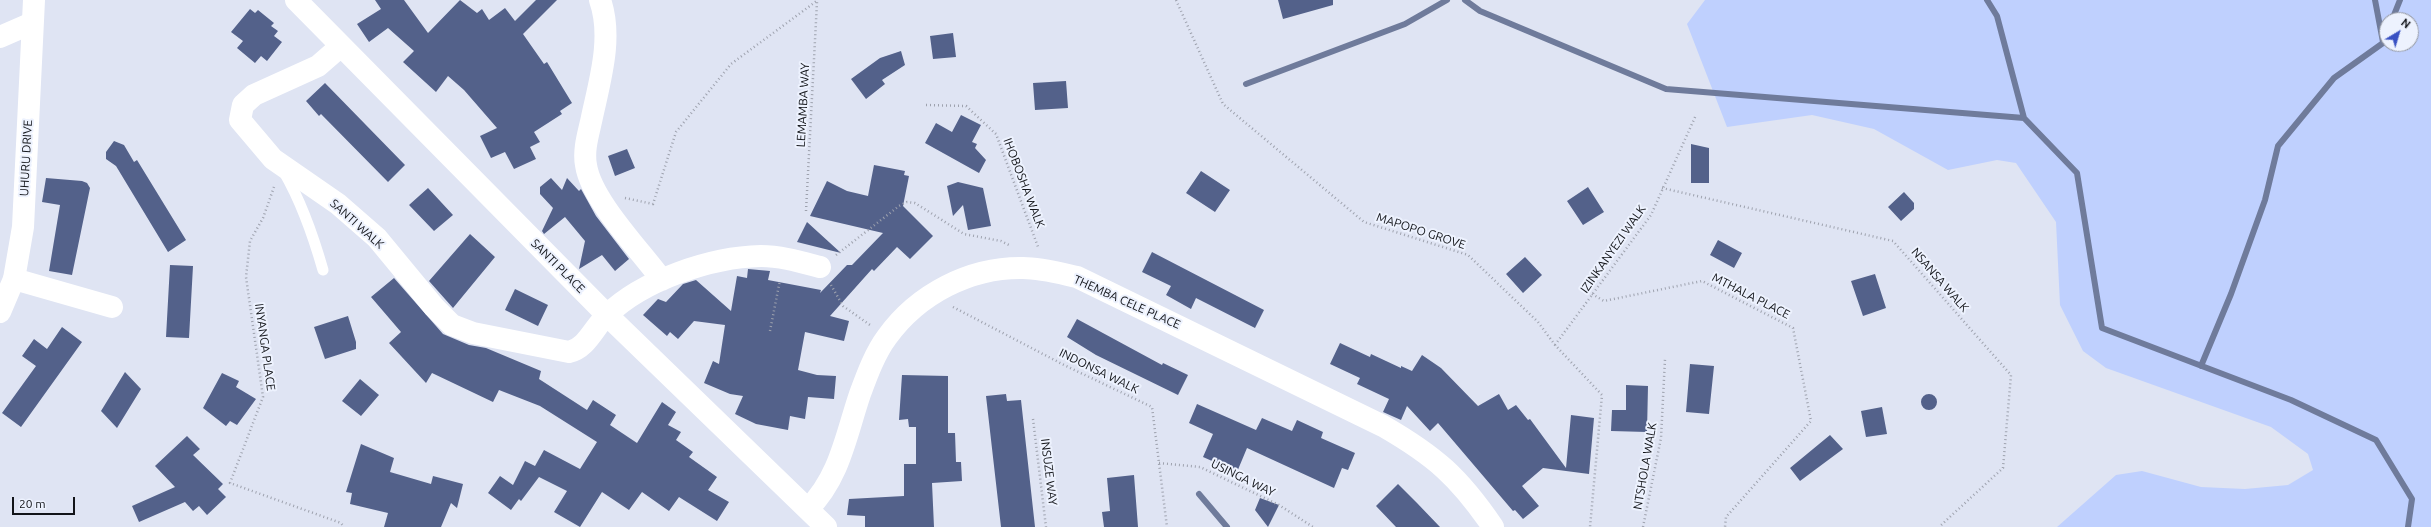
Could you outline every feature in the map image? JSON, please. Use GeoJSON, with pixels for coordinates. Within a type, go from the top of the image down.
{"type":"FeatureCollection","features":[{"type":"Feature","properties":{"kind":"street","name":"UHURU DRIVE"},"geometry":{"type":"LineString","coordinates":[[0,312],[14,279],[23,228],[34,0]]}},
{"type":"Feature","properties":{"kind":"street","name":"SANTI PLACE"},"geometry":{"type":"LineString","coordinates":[[296,0],[607,315],[826,527]]}},
{"type":"Feature","properties":{"kind":"street"},"geometry":{"type":"LineString","coordinates":[[600,0],[605,30],[604,54],[586,142],[586,165],[594,191],[662,280]]}},
{"type":"Feature","properties":{"kind":"street"},"geometry":{"type":"LineString","coordinates":[[0,37],[32,23]]}},
{"type":"Feature","properties":{"kind":"street","name":"SANTI WALK"},"geometry":{"type":"LineString","coordinates":[[341,46],[318,66],[254,95],[243,105],[240,120],[278,163],[338,204],[377,238],[434,307],[452,325],[473,333],[569,352],[578,350],[607,315],[628,298],[662,280],[707,264],[738,258],[761,256],[786,258],[820,267]]}},
{"type":"Feature","properties":{"kind":"street","name":"THEMBA CELE PLACE"},"geometry":{"type":"LineString","coordinates":[[808,509],[820,497],[839,463],[860,394],[887,337],[931,295],[949,282],[966,276],[1022,268],[1047,270],[1076,277],[1383,426],[1420,448],[1452,474],[1474,499],[1493,527]]}},
{"type":"Feature","properties":{"kind":"street"},"geometry":{"type":"LineString","coordinates":[[14,279],[112,307]]}},
{"type":"Feature","properties":{"kind":"lane"},"geometry":{"type":"LineString","coordinates":[[278,163],[295,191],[313,235],[323,270]]}},
{"type":"Feature","properties":{"kind":"path","name":"MAPOPO GROVE"},"geometry":{"type":"LineString","coordinates":[[1176,0],[1223,104],[1364,222],[1468,256],[1538,322],[1555,345],[1602,395],[1590,527]]}},
{"type":"Feature","properties":{"kind":"path"},"geometry":{"type":"LineString","coordinates":[[594,191],[653,204],[676,132],[696,107],[731,64],[818,1]]}},
{"type":"Feature","properties":{"kind":"path","name":"LEMAMBA WAY"},"geometry":{"type":"LineString","coordinates":[[806,210],[818,1]]}},
{"type":"Feature","properties":{"kind":"path","name":"IHOBOSHA WALK"},"geometry":{"type":"LineString","coordinates":[[926,106],[966,106],[996,134],[1047,270]]}},
{"type":"Feature","properties":{"kind":"path","name":"IZINKANYEZI WALK"},"geometry":{"type":"LineString","coordinates":[[1555,345],[1651,215],[1696,115]]}},
{"type":"Feature","properties":{"kind":"path","name":"INYANGA PLACE"},"geometry":{"type":"LineString","coordinates":[[278,163],[273,193],[250,241],[246,277],[263,397],[230,483],[341,523],[344,527]]}},
{"type":"Feature","properties":{"kind":"path","name":"NSANSA WALK"},"geometry":{"type":"LineString","coordinates":[[1662,188],[1893,241],[2011,375],[2003,468],[1939,527]]}},
{"type":"Feature","properties":{"kind":"path"},"geometry":{"type":"LineString","coordinates":[[887,337],[843,306],[820,267],[906,202],[915,203],[964,234],[989,238],[1006,243],[1016,252],[1022,268]]}},
{"type":"Feature","properties":{"kind":"path"},"geometry":{"type":"LineString","coordinates":[[770,332],[786,258]]}},
{"type":"Feature","properties":{"kind":"path","name":"MTHALA PLACE"},"geometry":{"type":"LineString","coordinates":[[1592,294],[1604,301],[1702,281],[1793,328],[1811,421],[1726,517],[1725,527]]}},
{"type":"Feature","properties":{"kind":"path","name":"INDONSA WALK"},"geometry":{"type":"LineString","coordinates":[[931,295],[1064,365],[1152,407],[1167,527]]}},
{"type":"Feature","properties":{"kind":"path","name":"NTSHOLA WALK"},"geometry":{"type":"LineString","coordinates":[[1643,527],[1661,438],[1665,359]]}},
{"type":"Feature","properties":{"kind":"path","name":"INSUZE WAY"},"geometry":{"type":"LineString","coordinates":[[1033,419],[1046,527]]}},
{"type":"Feature","properties":{"kind":"path","name":"USINGA WAY"},"geometry":{"type":"LineString","coordinates":[[1159,463],[1200,468],[1279,505],[1313,527]]}},
{"type":"Feature","properties":{"kind":"shaded area"},"geometry":{"type":"Polygon","coordinates":[[[1705,0],[2431,0],[2431,527],[2057,527],[2116,475],[2142,471],[2201,487],[2245,489],[2288,485],[2313,470],[2308,454],[2271,427],[2106,368],[2083,351],[2060,305],[2056,222],[2016,163],[1997,160],[1948,170],[1874,129],[1812,115],[1727,127],[1687,24],[1705,0]]]}},
{"type":"Feature","properties":{"kind":"building"},"geometry":{"type":"Polygon","coordinates":[[[375,0],[404,0],[428,33],[460,0],[477,13],[482,9],[489,20],[505,8],[515,21],[536,0],[557,0],[523,34],[544,64],[547,62],[572,103],[560,111],[562,114],[534,132],[540,142],[530,147],[536,159],[514,169],[505,152],[491,158],[480,136],[497,128],[464,90],[448,76],[436,92],[403,62],[414,51],[388,28],[369,42],[357,24],[381,9],[375,0]]]}},
{"type":"Feature","properties":{"kind":"building"},"geometry":{"type":"Polygon","coordinates":[[[1278,0],[1333,0],[1333,5],[1283,19],[1278,0]]]}},
{"type":"Feature","properties":{"kind":"building"},"geometry":{"type":"Polygon","coordinates":[[[250,9],[255,13],[258,10],[274,23],[271,26],[278,31],[274,36],[282,42],[267,61],[261,56],[255,63],[237,48],[243,41],[231,32],[250,9]]]}},
{"type":"Feature","properties":{"kind":"building"},"geometry":{"type":"Polygon","coordinates":[[[953,33],[956,57],[933,59],[930,36],[953,33]]]}},
{"type":"Feature","properties":{"kind":"building"},"geometry":{"type":"Polygon","coordinates":[[[901,51],[905,65],[882,80],[885,84],[866,99],[851,79],[880,58],[901,51]]]}},
{"type":"Feature","properties":{"kind":"building"},"geometry":{"type":"Polygon","coordinates":[[[1066,81],[1068,108],[1035,110],[1033,83],[1066,81]]]}},
{"type":"Feature","properties":{"kind":"building"},"geometry":{"type":"Polygon","coordinates":[[[325,83],[405,165],[388,182],[321,114],[319,116],[306,101],[325,83]]]}},
{"type":"Feature","properties":{"kind":"building"},"geometry":{"type":"Polygon","coordinates":[[[961,115],[981,125],[972,142],[977,144],[975,148],[986,160],[979,173],[925,143],[936,123],[952,132],[961,115]]]}},
{"type":"Feature","properties":{"kind":"building"},"geometry":{"type":"Polygon","coordinates":[[[114,141],[124,145],[134,162],[137,160],[186,240],[168,252],[116,166],[106,159],[106,152],[114,141]]]}},
{"type":"Feature","properties":{"kind":"building"},"geometry":{"type":"Polygon","coordinates":[[[1691,144],[1709,148],[1709,183],[1691,183],[1691,144]]]}},
{"type":"Feature","properties":{"kind":"building"},"geometry":{"type":"Polygon","coordinates":[[[627,149],[635,168],[615,176],[608,156],[627,149]]]}},
{"type":"Feature","properties":{"kind":"building"},"geometry":{"type":"Polygon","coordinates":[[[874,165],[905,171],[904,175],[909,176],[903,206],[933,236],[910,259],[897,247],[874,271],[872,269],[830,316],[849,321],[844,341],[805,332],[798,370],[817,375],[836,376],[834,399],[808,397],[805,419],[790,416],[788,430],[756,424],[735,414],[743,396],[730,394],[704,383],[713,361],[719,364],[725,325],[694,321],[678,339],[670,332],[667,336],[643,315],[658,299],[666,302],[683,284],[696,280],[731,311],[737,276],[747,278],[748,269],[770,271],[768,280],[821,290],[820,293],[847,265],[852,265],[883,233],[810,216],[827,181],[847,191],[868,196],[874,165]]]}},
{"type":"Feature","properties":{"kind":"building"},"geometry":{"type":"Polygon","coordinates":[[[1201,171],[1230,190],[1215,212],[1186,193],[1201,171]]]}},
{"type":"Feature","properties":{"kind":"building"},"geometry":{"type":"Polygon","coordinates":[[[46,178],[82,181],[87,183],[90,188],[72,275],[49,271],[60,205],[42,202],[46,178]]]}},
{"type":"Feature","properties":{"kind":"building"},"geometry":{"type":"Polygon","coordinates":[[[551,178],[562,190],[567,178],[579,191],[581,189],[596,216],[629,259],[615,271],[602,255],[579,269],[585,241],[565,217],[544,234],[542,231],[553,208],[540,194],[540,187],[551,178]]]}},
{"type":"Feature","properties":{"kind":"building"},"geometry":{"type":"Polygon","coordinates":[[[958,182],[983,188],[991,226],[968,230],[963,205],[953,216],[947,186],[958,182]]]}},
{"type":"Feature","properties":{"kind":"building"},"geometry":{"type":"Polygon","coordinates":[[[1588,187],[1604,212],[1583,225],[1567,201],[1588,187]]]}},
{"type":"Feature","properties":{"kind":"building"},"geometry":{"type":"Polygon","coordinates":[[[428,188],[453,215],[434,231],[409,205],[428,188]]]}},
{"type":"Feature","properties":{"kind":"building"},"geometry":{"type":"Polygon","coordinates":[[[1904,192],[1914,203],[1914,209],[1901,221],[1888,207],[1904,192]]]}},
{"type":"Feature","properties":{"kind":"building"},"geometry":{"type":"Polygon","coordinates":[[[807,222],[841,253],[797,242],[807,222]]]}},
{"type":"Feature","properties":{"kind":"building"},"geometry":{"type":"Polygon","coordinates":[[[470,234],[495,257],[453,308],[429,281],[470,234]]]}},
{"type":"Feature","properties":{"kind":"building"},"geometry":{"type":"Polygon","coordinates":[[[1718,240],[1742,253],[1734,268],[1710,255],[1718,240]]]}},
{"type":"Feature","properties":{"kind":"building"},"geometry":{"type":"Polygon","coordinates":[[[1152,252],[1264,310],[1255,328],[1196,298],[1191,309],[1166,295],[1171,286],[1142,272],[1152,252]]]}},
{"type":"Feature","properties":{"kind":"building"},"geometry":{"type":"Polygon","coordinates":[[[1525,257],[1542,275],[1523,293],[1506,274],[1525,257]]]}},
{"type":"Feature","properties":{"kind":"building"},"geometry":{"type":"Polygon","coordinates":[[[170,265],[193,266],[189,338],[166,337],[170,265]]]}},
{"type":"Feature","properties":{"kind":"building"},"geometry":{"type":"Polygon","coordinates":[[[1875,274],[1886,308],[1863,316],[1851,281],[1875,274]]]}},
{"type":"Feature","properties":{"kind":"building"},"geometry":{"type":"Polygon","coordinates":[[[394,278],[443,334],[469,345],[486,348],[541,371],[539,379],[587,410],[593,400],[616,415],[610,425],[637,443],[662,402],[676,412],[668,425],[681,432],[676,440],[693,452],[689,457],[717,477],[708,490],[729,502],[717,521],[679,497],[669,511],[642,492],[629,510],[602,492],[580,527],[554,512],[567,491],[539,477],[521,501],[519,499],[511,510],[488,493],[500,476],[513,485],[525,461],[535,466],[544,450],[580,469],[597,442],[540,406],[499,390],[493,402],[432,373],[426,383],[389,343],[401,332],[371,297],[394,278]]]}},
{"type":"Feature","properties":{"kind":"building"},"geometry":{"type":"Polygon","coordinates":[[[515,289],[548,305],[538,326],[505,310],[515,289]]]}},
{"type":"Feature","properties":{"kind":"building"},"geometry":{"type":"Polygon","coordinates":[[[348,316],[356,342],[356,349],[325,359],[314,327],[348,316]]]}},
{"type":"Feature","properties":{"kind":"building"},"geometry":{"type":"Polygon","coordinates":[[[1077,319],[1162,365],[1163,363],[1188,375],[1178,395],[1096,355],[1067,337],[1077,319]]]}},
{"type":"Feature","properties":{"kind":"building"},"geometry":{"type":"Polygon","coordinates":[[[62,327],[82,342],[21,427],[2,413],[36,366],[22,356],[34,339],[47,349],[62,327]]]}},
{"type":"Feature","properties":{"kind":"building"},"geometry":{"type":"Polygon","coordinates":[[[1340,343],[1370,357],[1371,354],[1401,368],[1401,366],[1412,371],[1422,355],[1441,368],[1478,406],[1499,394],[1508,410],[1516,405],[1528,420],[1530,419],[1566,468],[1571,415],[1594,418],[1589,474],[1543,468],[1522,486],[1539,506],[1523,519],[1515,510],[1513,511],[1438,423],[1430,431],[1407,406],[1401,420],[1383,412],[1389,399],[1357,384],[1360,378],[1330,364],[1340,343]]]}},
{"type":"Feature","properties":{"kind":"building"},"geometry":{"type":"Polygon","coordinates":[[[1690,364],[1714,366],[1709,414],[1686,412],[1690,364]]]}},
{"type":"Feature","properties":{"kind":"building"},"geometry":{"type":"Polygon","coordinates":[[[125,372],[141,389],[117,428],[101,411],[125,372]]]}},
{"type":"Feature","properties":{"kind":"building"},"geometry":{"type":"Polygon","coordinates":[[[222,373],[239,381],[236,387],[256,399],[237,425],[230,421],[226,426],[203,408],[222,373]]]}},
{"type":"Feature","properties":{"kind":"building"},"geometry":{"type":"Polygon","coordinates":[[[902,375],[948,376],[948,433],[955,433],[956,462],[961,462],[962,481],[932,483],[934,527],[865,527],[865,516],[847,515],[849,499],[904,496],[904,464],[916,464],[916,427],[909,427],[908,419],[899,420],[902,375]]]}},
{"type":"Feature","properties":{"kind":"building"},"geometry":{"type":"Polygon","coordinates":[[[360,379],[379,395],[361,416],[342,401],[360,379]]]}},
{"type":"Feature","properties":{"kind":"building"},"geometry":{"type":"Polygon","coordinates":[[[1626,385],[1648,386],[1647,432],[1611,431],[1612,410],[1626,410],[1626,385]]]}},
{"type":"Feature","properties":{"kind":"building"},"geometry":{"type":"Polygon","coordinates":[[[1006,394],[1007,401],[1021,400],[1035,527],[1001,527],[986,396],[1006,394]]]}},
{"type":"Feature","properties":{"kind":"building"},"geometry":{"type":"Polygon","coordinates":[[[1926,394],[1932,394],[1937,399],[1935,408],[1932,410],[1926,410],[1921,405],[1921,399],[1926,394]]]}},
{"type":"Feature","properties":{"kind":"building"},"geometry":{"type":"Polygon","coordinates":[[[1197,404],[1256,430],[1262,418],[1292,431],[1297,420],[1323,432],[1321,438],[1355,453],[1348,470],[1342,468],[1334,488],[1247,448],[1237,472],[1203,457],[1213,434],[1189,423],[1197,404]]]}},
{"type":"Feature","properties":{"kind":"building"},"geometry":{"type":"Polygon","coordinates":[[[1882,407],[1887,434],[1866,437],[1861,411],[1882,407]]]}},
{"type":"Feature","properties":{"kind":"building"},"geometry":{"type":"Polygon","coordinates":[[[1830,435],[1843,449],[1800,481],[1790,468],[1830,435]]]}},
{"type":"Feature","properties":{"kind":"building"},"geometry":{"type":"Polygon","coordinates":[[[187,436],[200,449],[193,455],[223,484],[218,489],[226,497],[207,515],[199,506],[193,511],[185,502],[139,522],[132,506],[175,487],[155,466],[187,436]]]}},
{"type":"Feature","properties":{"kind":"building"},"geometry":{"type":"Polygon","coordinates":[[[361,444],[394,458],[390,472],[431,484],[433,476],[463,484],[457,508],[451,503],[441,527],[384,527],[388,513],[350,504],[352,493],[346,492],[361,444]]]}},
{"type":"Feature","properties":{"kind":"building"},"geometry":{"type":"Polygon","coordinates":[[[1134,475],[1138,527],[1104,527],[1102,512],[1110,511],[1107,478],[1134,475]]]}},
{"type":"Feature","properties":{"kind":"building"},"geometry":{"type":"Polygon","coordinates":[[[1398,484],[1440,527],[1396,527],[1376,506],[1398,484]]]}},
{"type":"Feature","properties":{"kind":"building"},"geometry":{"type":"Polygon","coordinates":[[[1260,498],[1279,505],[1268,527],[1255,510],[1260,498]]]}},
{"type":"Feature","properties":{"kind":"waterway"},"geometry":{"type":"LineString","coordinates":[[1246,84],[1405,24],[1447,0]]}},
{"type":"Feature","properties":{"kind":"waterway"},"geometry":{"type":"LineString","coordinates":[[1465,0],[1480,11],[1666,89],[2024,118],[2077,173],[2102,328],[2291,400],[2376,440],[2412,499],[2408,527]]}},
{"type":"Feature","properties":{"kind":"waterway"},"geometry":{"type":"LineString","coordinates":[[1987,0],[1997,16],[2024,118]]}},
{"type":"Feature","properties":{"kind":"waterway"},"geometry":{"type":"LineString","coordinates":[[2375,0],[2379,21]]}},
{"type":"Feature","properties":{"kind":"waterway"},"geometry":{"type":"LineString","coordinates":[[2395,12],[2400,0]]}},
{"type":"Feature","properties":{"kind":"waterway"},"geometry":{"type":"LineString","coordinates":[[2201,366],[2231,294],[2265,200],[2278,146],[2334,78],[2379,46]]}},
{"type":"Feature","properties":{"kind":"waterway"},"geometry":{"type":"LineString","coordinates":[[1199,494],[1227,527]]}}]}
